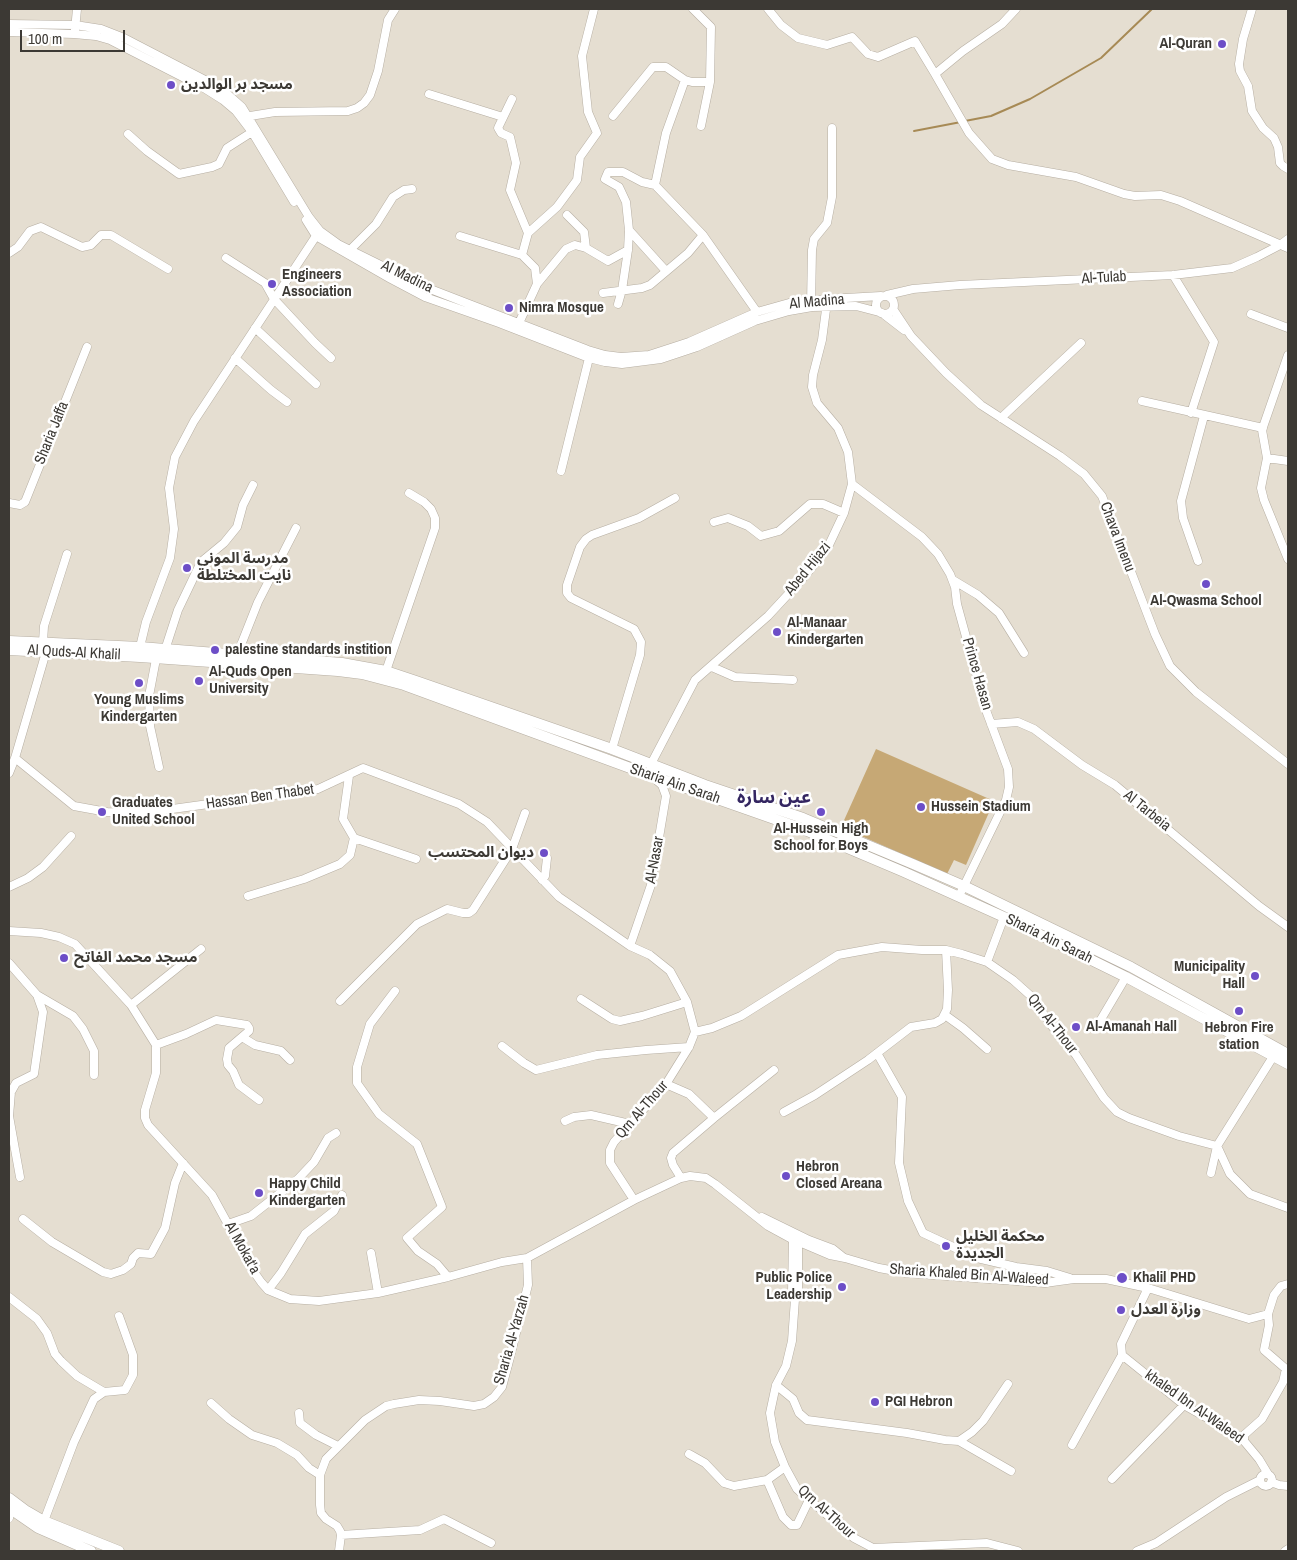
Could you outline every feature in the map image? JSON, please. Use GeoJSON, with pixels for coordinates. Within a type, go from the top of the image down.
{"type":"FeatureCollection","features":[{"type":"Feature","properties":{"kind":"main road","name":"Al Quds-Al Khalil"},"geometry":{"type":"LineString","coordinates":[[9,641],[44,647],[140,652]]}},
{"type":"Feature","properties":{"kind":"main road","name":"Al Quds-Al Khalil"},"geometry":{"type":"LineString","coordinates":[[9,650],[44,647]]}},
{"type":"Feature","properties":{"kind":"main road","name":"Sharia Ain Sarah"},"geometry":{"type":"LineString","coordinates":[[140,652],[165,650],[342,663],[386,671],[612,749],[706,785],[803,818],[964,886],[1132,967],[1276,1052],[1288,1064]]}},
{"type":"Feature","properties":{"kind":"main road","name":"Sharia Ain Sarah"},"geometry":{"type":"LineString","coordinates":[[140,652],[156,659],[362,674],[404,686],[800,828],[959,896],[1276,1052],[1288,1054]]}},
{"type":"Feature","properties":{"kind":"main road"},"geometry":{"type":"LineString","coordinates":[[10,1507],[119,1551]]}},
{"type":"Feature","properties":{"kind":"main road"},"geometry":{"type":"LineString","coordinates":[[10,1507],[44,1531],[91,1551]]}},
{"type":"Feature","properties":{"kind":"street"},"geometry":{"type":"LineString","coordinates":[[74,34],[77,9]]}},
{"type":"Feature","properties":{"kind":"street"},"geometry":{"type":"LineString","coordinates":[[245,116],[275,112],[348,111],[357,108],[364,103],[370,94],[378,71],[388,20],[395,9]]}},
{"type":"Feature","properties":{"kind":"street"},"geometry":{"type":"LineString","coordinates":[[522,255],[528,233],[557,207],[577,180],[580,157],[597,133],[588,112],[582,56],[594,9]]}},
{"type":"Feature","properties":{"kind":"street"},"geometry":{"type":"LineString","coordinates":[[693,9],[711,27],[710,82],[701,126]]}},
{"type":"Feature","properties":{"kind":"street"},"geometry":{"type":"LineString","coordinates":[[768,9],[781,25],[798,38],[827,45],[852,37],[868,54],[878,57],[915,41],[969,133],[992,159],[1008,165],[1076,177],[1124,194],[1161,196],[1180,202],[1284,246]]}},
{"type":"Feature","properties":{"kind":"street"},"geometry":{"type":"LineString","coordinates":[[935,74],[963,51],[1002,24],[1016,9]]}},
{"type":"Feature","properties":{"kind":"street"},"geometry":{"type":"LineString","coordinates":[[1252,9],[1239,64],[1240,71],[1248,86],[1252,111],[1263,128],[1274,138],[1278,147],[1280,163],[1288,169]]}},
{"type":"Feature","properties":{"kind":"street","name":"Al Madina"},"geometry":{"type":"LineString","coordinates":[[9,24],[75,25],[101,29],[124,38],[205,80],[225,92],[242,107],[252,132],[316,236],[426,297],[499,322],[589,358],[622,364],[661,359],[697,347],[755,321],[811,304]]}},
{"type":"Feature","properties":{"kind":"street","name":"Al Madina"},"geometry":{"type":"LineString","coordinates":[[9,32],[74,34],[96,36],[110,40],[204,88],[245,116],[314,224],[332,239],[425,287],[588,350],[605,355],[634,357],[667,350],[757,312],[790,303],[811,304],[884,296]]}},
{"type":"Feature","properties":{"kind":"street"},"geometry":{"type":"LineString","coordinates":[[613,116],[653,67],[666,67],[685,80],[692,82],[710,82]]}},
{"type":"Feature","properties":{"kind":"street"},"geometry":{"type":"LineString","coordinates":[[655,185],[666,133],[685,80]]}},
{"type":"Feature","properties":{"kind":"street"},"geometry":{"type":"LineString","coordinates":[[429,94],[503,117]]}},
{"type":"Feature","properties":{"kind":"street"},"geometry":{"type":"LineString","coordinates":[[512,99],[498,128],[501,133],[510,137],[516,162],[510,190],[528,233]]}},
{"type":"Feature","properties":{"kind":"street"},"geometry":{"type":"LineString","coordinates":[[811,304],[814,239],[827,223],[832,197],[832,128]]}},
{"type":"Feature","properties":{"kind":"street"},"geometry":{"type":"LineString","coordinates":[[128,134],[147,151],[179,174],[219,164],[227,148],[252,132]]}},
{"type":"Feature","properties":{"kind":"street"},"geometry":{"type":"LineString","coordinates":[[618,304],[628,250],[629,230],[626,202],[619,187],[605,179],[608,172],[622,172],[642,182],[655,185],[703,236],[757,312]]}},
{"type":"Feature","properties":{"kind":"street"},"geometry":{"type":"LineString","coordinates":[[351,249],[376,224],[393,197],[404,190],[412,189]]}},
{"type":"Feature","properties":{"kind":"street"},"geometry":{"type":"LineString","coordinates":[[567,215],[584,232],[586,248]]}},
{"type":"Feature","properties":{"kind":"street"},"geometry":{"type":"LineString","coordinates":[[9,253],[18,247],[30,231],[41,227],[82,247],[91,245],[101,235],[111,235],[168,269]]}},
{"type":"Feature","properties":{"kind":"street"},"geometry":{"type":"LineString","coordinates":[[629,230],[666,271]]}},
{"type":"Feature","properties":{"kind":"street"},"geometry":{"type":"LineString","coordinates":[[140,652],[146,622],[170,558],[174,529],[169,488],[175,457],[194,421],[316,236]]}},
{"type":"Feature","properties":{"kind":"street"},"geometry":{"type":"LineString","coordinates":[[460,236],[522,255],[535,268],[536,284]]}},
{"type":"Feature","properties":{"kind":"street"},"geometry":{"type":"LineString","coordinates":[[603,293],[646,287],[688,253],[703,236]]}},
{"type":"Feature","properties":{"kind":"street","name":"Al-Tulab"},"geometry":{"type":"LineString","coordinates":[[884,296],[913,289],[960,285],[1173,275],[1232,268],[1284,246],[1288,239]]}},
{"type":"Feature","properties":{"kind":"street"},"geometry":{"type":"LineString","coordinates":[[520,323],[536,284],[566,249],[575,245],[586,248],[608,261],[628,250]]}},
{"type":"Feature","properties":{"kind":"street"},"geometry":{"type":"LineString","coordinates":[[226,258],[265,283],[274,299],[315,344],[331,358]]}},
{"type":"Feature","properties":{"kind":"street"},"geometry":{"type":"LineString","coordinates":[[1173,275],[1214,342],[1192,413]]}},
{"type":"Feature","properties":{"kind":"street"},"geometry":{"type":"LineString","coordinates":[[881,313],[888,313],[913,289]]}},
{"type":"Feature","properties":{"kind":"street"},"geometry":{"type":"LineString","coordinates":[[884,296],[892,298],[894,306],[911,336],[881,313],[876,304],[884,296]]}},
{"type":"Feature","properties":{"kind":"street","name":"Al Madina"},"geometry":{"type":"LineString","coordinates":[[827,302],[856,306],[881,313]]}},
{"type":"Feature","properties":{"kind":"street","name":"Abed Hijazi"},"geometry":{"type":"LineString","coordinates":[[651,764],[695,680],[768,616],[806,576],[828,546],[844,513],[852,484],[850,460],[846,444],[838,428],[817,403],[812,387],[813,375],[822,340],[827,302]]}},
{"type":"Feature","properties":{"kind":"street"},"geometry":{"type":"LineString","coordinates":[[1250,314],[1288,328]]}},
{"type":"Feature","properties":{"kind":"street"},"geometry":{"type":"LineString","coordinates":[[255,328],[316,384]]}},
{"type":"Feature","properties":{"kind":"street","name":"Chava Imenu"},"geometry":{"type":"LineString","coordinates":[[911,336],[946,373],[982,405],[1084,474],[1102,496],[1154,634],[1170,666],[1196,692],[1288,764]]}},
{"type":"Feature","properties":{"kind":"street"},"geometry":{"type":"LineString","coordinates":[[1000,418],[1081,343]]}},
{"type":"Feature","properties":{"kind":"street","name":"Sharia Jaffa"},"geometry":{"type":"LineString","coordinates":[[9,503],[20,505],[25,503],[87,347]]}},
{"type":"Feature","properties":{"kind":"street"},"geometry":{"type":"LineString","coordinates":[[1288,356],[1263,428],[1267,458],[1261,482],[1262,494],[1288,559]]}},
{"type":"Feature","properties":{"kind":"street"},"geometry":{"type":"LineString","coordinates":[[235,358],[287,402]]}},
{"type":"Feature","properties":{"kind":"street"},"geometry":{"type":"LineString","coordinates":[[561,471],[589,358]]}},
{"type":"Feature","properties":{"kind":"street"},"geometry":{"type":"LineString","coordinates":[[1142,401],[1263,428]]}},
{"type":"Feature","properties":{"kind":"street"},"geometry":{"type":"LineString","coordinates":[[1198,561],[1183,518],[1181,506],[1182,495],[1204,416]]}},
{"type":"Feature","properties":{"kind":"street"},"geometry":{"type":"LineString","coordinates":[[1267,458],[1288,460]]}},
{"type":"Feature","properties":{"kind":"street","name":"Prince Hasan"},"geometry":{"type":"LineString","coordinates":[[852,484],[922,537],[938,554],[953,580],[957,604],[991,724],[1008,770],[1009,787],[1006,800],[959,896]]}},
{"type":"Feature","properties":{"kind":"street"},"geometry":{"type":"LineString","coordinates":[[165,650],[178,610],[198,569],[202,562],[224,544],[237,527],[243,505],[253,485]]}},
{"type":"Feature","properties":{"kind":"street"},"geometry":{"type":"LineString","coordinates":[[386,671],[435,528],[435,518],[431,509],[424,502],[409,493]]}},
{"type":"Feature","properties":{"kind":"street"},"geometry":{"type":"LineString","coordinates":[[612,749],[640,655],[641,642],[634,629],[571,598],[566,591],[566,585],[580,547],[586,538],[639,518],[675,498]]}},
{"type":"Feature","properties":{"kind":"street"},"geometry":{"type":"LineString","coordinates":[[714,522],[728,518],[748,526],[761,536],[779,531],[810,504],[823,504],[844,513]]}},
{"type":"Feature","properties":{"kind":"street"},"geometry":{"type":"LineString","coordinates":[[237,655],[258,602],[296,528]]}},
{"type":"Feature","properties":{"kind":"street"},"geometry":{"type":"LineString","coordinates":[[9,772],[44,647],[44,626],[67,554]]}},
{"type":"Feature","properties":{"kind":"street"},"geometry":{"type":"LineString","coordinates":[[953,580],[978,595],[999,614],[1024,653]]}},
{"type":"Feature","properties":{"kind":"street"},"geometry":{"type":"LineString","coordinates":[[156,659],[149,696],[150,726],[159,768]]}},
{"type":"Feature","properties":{"kind":"street"},"geometry":{"type":"LineString","coordinates":[[712,667],[734,677],[793,680]]}},
{"type":"Feature","properties":{"kind":"street","name":"Al Tarbeia"},"geometry":{"type":"LineString","coordinates":[[991,724],[1018,722],[1034,729],[1082,765],[1114,785],[1288,928]]}},
{"type":"Feature","properties":{"kind":"street","name":"Hassan Ben Thabet"},"geometry":{"type":"LineString","coordinates":[[14,758],[74,806],[107,812],[143,814],[318,789],[363,768],[459,804],[487,822],[559,897],[630,946],[650,955],[670,971],[688,1002],[695,1032]]}},
{"type":"Feature","properties":{"kind":"street"},"geometry":{"type":"LineString","coordinates":[[651,764],[652,776]]}},
{"type":"Feature","properties":{"kind":"street"},"geometry":{"type":"LineString","coordinates":[[348,776],[343,819],[354,838],[416,859]]}},
{"type":"Feature","properties":{"kind":"street","name":"Al-Nasar"},"geometry":{"type":"LineString","coordinates":[[630,946],[654,873],[666,796],[662,785],[652,776]]}},
{"type":"Feature","properties":{"kind":"street"},"geometry":{"type":"LineString","coordinates":[[340,1001],[416,924],[447,909],[463,913],[469,913],[474,910],[512,849],[525,813]]}},
{"type":"Feature","properties":{"kind":"street"},"geometry":{"type":"LineString","coordinates":[[9,887],[28,878],[43,867],[71,836]]}},
{"type":"Feature","properties":{"kind":"street"},"geometry":{"type":"LineString","coordinates":[[248,896],[304,879],[340,864],[350,854],[354,838]]}},
{"type":"Feature","properties":{"kind":"street"},"geometry":{"type":"LineString","coordinates":[[542,880],[545,876],[547,858]]}},
{"type":"Feature","properties":{"kind":"street"},"geometry":{"type":"LineString","coordinates":[[987,962],[1004,917]]}},
{"type":"Feature","properties":{"kind":"street"},"geometry":{"type":"LineString","coordinates":[[9,931],[41,933],[59,937],[75,944],[131,1005],[156,1045],[216,1020],[247,1024],[249,1030],[229,1048],[226,1055],[227,1063],[234,1072],[239,1085],[259,1100]]}},
{"type":"Feature","properties":{"kind":"street","name":"Qrn Al-Thour"},"geometry":{"type":"LineString","coordinates":[[695,1032],[712,1028],[741,1016],[838,955],[882,947],[946,950],[987,962],[1013,980],[1032,997],[1051,1025],[1076,1055],[1104,1098],[1117,1112],[1179,1136],[1217,1146]]}},
{"type":"Feature","properties":{"kind":"street"},"geometry":{"type":"LineString","coordinates":[[131,1005],[201,950]]}},
{"type":"Feature","properties":{"kind":"street"},"geometry":{"type":"LineString","coordinates":[[784,1112],[815,1095],[877,1053],[911,1027],[937,1022],[945,1015],[948,990],[946,950]]}},
{"type":"Feature","properties":{"kind":"street"},"geometry":{"type":"LineString","coordinates":[[9,963],[37,995],[73,1016],[83,1029],[94,1051],[94,1075]]}},
{"type":"Feature","properties":{"kind":"street"},"geometry":{"type":"LineString","coordinates":[[1097,1026],[1126,977]]}},
{"type":"Feature","properties":{"kind":"street"},"geometry":{"type":"LineString","coordinates":[[395,991],[370,1024],[357,1067],[357,1083],[379,1114],[417,1144],[442,1207],[407,1238],[418,1251],[437,1264],[448,1278]]}},
{"type":"Feature","properties":{"kind":"street"},"geometry":{"type":"LineString","coordinates":[[20,1177],[9,1116],[11,1092],[16,1083],[34,1074],[43,1012],[37,995]]}},
{"type":"Feature","properties":{"kind":"street"},"geometry":{"type":"LineString","coordinates":[[581,999],[613,1019],[620,1021],[688,1002]]}},
{"type":"Feature","properties":{"kind":"street"},"geometry":{"type":"LineString","coordinates":[[945,1015],[987,1049]]}},
{"type":"Feature","properties":{"kind":"street"},"geometry":{"type":"LineString","coordinates":[[502,1046],[536,1070],[596,1055],[689,1048],[695,1032]]}},
{"type":"Feature","properties":{"kind":"street"},"geometry":{"type":"LineString","coordinates":[[242,1037],[255,1045],[281,1051],[290,1060]]}},
{"type":"Feature","properties":{"kind":"street","name":"Al Mokat'a"},"geometry":{"type":"LineString","coordinates":[[156,1045],[156,1073],[145,1110],[145,1118],[154,1133],[212,1195],[254,1272],[268,1290],[290,1299],[319,1301],[378,1293],[448,1278],[502,1262],[527,1258],[634,1200]]}},
{"type":"Feature","properties":{"kind":"street","name":"Qrn Al-Thour"},"geometry":{"type":"LineString","coordinates":[[634,1200],[610,1164],[609,1158],[612,1145],[666,1084],[689,1048]]}},
{"type":"Feature","properties":{"kind":"street"},"geometry":{"type":"LineString","coordinates":[[1211,1173],[1217,1146],[1276,1052]]}},
{"type":"Feature","properties":{"kind":"street"},"geometry":{"type":"LineString","coordinates":[[877,1053],[902,1097],[899,1163],[908,1202],[923,1233],[977,1258],[1016,1267],[1047,1270],[1074,1279]]}},
{"type":"Feature","properties":{"kind":"street"},"geometry":{"type":"LineString","coordinates":[[634,1200],[681,1178],[673,1165],[671,1158],[673,1153],[774,1070]]}},
{"type":"Feature","properties":{"kind":"street"},"geometry":{"type":"LineString","coordinates":[[666,1084],[689,1094],[714,1118]]}},
{"type":"Feature","properties":{"kind":"street"},"geometry":{"type":"LineString","coordinates":[[565,1121],[574,1117],[591,1115],[630,1124]]}},
{"type":"Feature","properties":{"kind":"street"},"geometry":{"type":"LineString","coordinates":[[228,1224],[250,1216],[298,1179],[314,1162],[328,1138],[336,1132]]}},
{"type":"Feature","properties":{"kind":"street"},"geometry":{"type":"LineString","coordinates":[[1217,1146],[1230,1174],[1250,1194],[1288,1208]]}},
{"type":"Feature","properties":{"kind":"street"},"geometry":{"type":"LineString","coordinates":[[23,1219],[52,1242],[103,1272],[111,1274],[123,1270],[131,1264],[133,1258],[138,1253],[151,1254],[165,1228],[175,1183],[183,1163]]}},
{"type":"Feature","properties":{"kind":"street","name":"Sharia Khaled Bin Al-Waleed"},"geometry":{"type":"LineString","coordinates":[[681,1178],[690,1176],[706,1178],[756,1215],[769,1220],[796,1239],[833,1249],[845,1258],[879,1268],[906,1273],[1045,1282],[1074,1279],[1106,1279],[1148,1288],[1269,1325]]}},
{"type":"Feature","properties":{"kind":"street"},"geometry":{"type":"LineString","coordinates":[[268,1290],[305,1234],[334,1211],[342,1196]]}},
{"type":"Feature","properties":{"kind":"street","name":"Qrn Al-Thour"},"geometry":{"type":"LineString","coordinates":[[796,1239],[798,1291],[795,1300],[792,1341],[786,1366],[776,1385],[770,1413],[775,1442],[785,1467],[797,1489],[854,1538],[873,1550],[987,1543],[1018,1551]]}},
{"type":"Feature","properties":{"kind":"street"},"geometry":{"type":"LineString","coordinates":[[371,1254],[378,1293]]}},
{"type":"Feature","properties":{"kind":"street","name":"Sharia Al-Yarzah"},"geometry":{"type":"LineString","coordinates":[[341,1535],[337,1526],[326,1519],[321,1513],[320,1475],[326,1458],[371,1415],[394,1404],[419,1400],[474,1406],[484,1404],[494,1396],[502,1386],[528,1285],[527,1258]]}},
{"type":"Feature","properties":{"kind":"street"},"geometry":{"type":"LineString","coordinates":[[1244,1441],[1244,1435],[1262,1419],[1284,1382],[1286,1369],[1264,1350],[1269,1325],[1268,1314],[1274,1295],[1281,1286],[1288,1284]]}},
{"type":"Feature","properties":{"kind":"street"},"geometry":{"type":"LineString","coordinates":[[1072,1445],[1122,1355],[1121,1344],[1148,1288]]}},
{"type":"Feature","properties":{"kind":"street"},"geometry":{"type":"LineString","coordinates":[[9,1298],[37,1319],[47,1333],[53,1350],[61,1361],[77,1376],[104,1392]]}},
{"type":"Feature","properties":{"kind":"street"},"geometry":{"type":"LineString","coordinates":[[1249,1319],[1268,1314]]}},
{"type":"Feature","properties":{"kind":"street"},"geometry":{"type":"LineString","coordinates":[[44,1521],[74,1442],[94,1399],[104,1392],[125,1390],[132,1375],[133,1354],[119,1316]]}},
{"type":"Feature","properties":{"kind":"street","name":"khaled Ibn Al-Waleed"},"geometry":{"type":"LineString","coordinates":[[1122,1355],[1184,1405],[1244,1441],[1259,1459],[1270,1478]]}},
{"type":"Feature","properties":{"kind":"street"},"geometry":{"type":"LineString","coordinates":[[959,1441],[983,1421],[1008,1384]]}},
{"type":"Feature","properties":{"kind":"street"},"geometry":{"type":"LineString","coordinates":[[776,1385],[793,1399],[798,1413],[807,1420],[959,1441],[1011,1471]]}},
{"type":"Feature","properties":{"kind":"street"},"geometry":{"type":"LineString","coordinates":[[211,1403],[229,1419],[252,1435],[277,1443],[297,1455],[309,1468],[320,1475]]}},
{"type":"Feature","properties":{"kind":"street"},"geometry":{"type":"LineString","coordinates":[[1112,1479],[1184,1405]]}},
{"type":"Feature","properties":{"kind":"street"},"geometry":{"type":"LineString","coordinates":[[299,1413],[300,1423],[316,1435],[338,1446]]}},
{"type":"Feature","properties":{"kind":"street"},"geometry":{"type":"LineString","coordinates":[[689,1454],[705,1463],[724,1483],[734,1486],[767,1480],[785,1467]]}},
{"type":"Feature","properties":{"kind":"street"},"geometry":{"type":"LineString","coordinates":[[1137,1551],[1156,1543],[1226,1497],[1260,1480],[1264,1485],[1268,1485],[1270,1478],[1279,1485],[1288,1486]]}},
{"type":"Feature","properties":{"kind":"street"},"geometry":{"type":"LineString","coordinates":[[767,1480],[784,1517],[791,1525],[797,1525],[809,1500]]}},
{"type":"Feature","properties":{"kind":"street"},"geometry":{"type":"LineString","coordinates":[[339,1551],[341,1535],[420,1530],[444,1518],[491,1543]]}},
{"type":"Feature","properties":{"kind":"shaded area","name":"Hussein Stadium"},"geometry":{"type":"Polygon","coordinates":[[[876,749],[994,801],[966,865],[954,860],[947,874],[841,827],[876,749]]]}},
{"type":"Feature","properties":{"kind":"waterway"},"geometry":{"type":"LineString","coordinates":[[965,121],[991,116],[1030,99],[1101,58],[1152,9]]}},
{"type":"Feature","properties":{"kind":"waterway"},"geometry":{"type":"LineString","coordinates":[[914,131],[961,122]]}},
{"type":"Feature","properties":{"kind":"place","name":"Al-Quran"},"geometry":{"type":"Point","coordinates":[1222,44]}},
{"type":"Feature","properties":{"kind":"place","name":"مسجد بر الوالدين"},"geometry":{"type":"Point","coordinates":[171,85]}},
{"type":"Feature","properties":{"kind":"place","name":"Engineers Association"},"geometry":{"type":"Point","coordinates":[272,284]}},
{"type":"Feature","properties":{"kind":"place","name":"Nimra Mosque"},"geometry":{"type":"Point","coordinates":[509,308]}},
{"type":"Feature","properties":{"kind":"place","name":"مدرسة الموني نايت المختلطة"},"geometry":{"type":"Point","coordinates":[187,568]}},
{"type":"Feature","properties":{"kind":"place","name":"Al-Qwasma School"},"geometry":{"type":"Point","coordinates":[1206,584]}},
{"type":"Feature","properties":{"kind":"place","name":"Al-Manaar Kindergarten"},"geometry":{"type":"Point","coordinates":[777,632]}},
{"type":"Feature","properties":{"kind":"place","name":"palestine standards instition"},"geometry":{"type":"Point","coordinates":[215,650]}},
{"type":"Feature","properties":{"kind":"place","name":"Al-Quds Open University"},"geometry":{"type":"Point","coordinates":[199,681]}},
{"type":"Feature","properties":{"kind":"place","name":"Young Muslims Kindergarten"},"geometry":{"type":"Point","coordinates":[139,683]}},
{"type":"Feature","properties":{"kind":"place","name":"Hussein Stadium"},"geometry":{"type":"Point","coordinates":[921,807]}},
{"type":"Feature","properties":{"kind":"place","name":"Graduates United School"},"geometry":{"type":"Point","coordinates":[102,812]}},
{"type":"Feature","properties":{"kind":"place","name":"Al-Hussein High School for Boys"},"geometry":{"type":"Point","coordinates":[821,812]}},
{"type":"Feature","properties":{"kind":"place","name":"ديوان المحتسب"},"geometry":{"type":"Point","coordinates":[544,853]}},
{"type":"Feature","properties":{"kind":"place","name":"مسجد محمد الفاتح"},"geometry":{"type":"Point","coordinates":[64,958]}},
{"type":"Feature","properties":{"kind":"place","name":"Municipality Hall"},"geometry":{"type":"Point","coordinates":[1255,976]}},
{"type":"Feature","properties":{"kind":"place","name":"Hebron Fire station"},"geometry":{"type":"Point","coordinates":[1239,1011]}},
{"type":"Feature","properties":{"kind":"place","name":"Al-Amanah Hall"},"geometry":{"type":"Point","coordinates":[1076,1027]}},
{"type":"Feature","properties":{"kind":"place","name":"Hebron Closed Areana"},"geometry":{"type":"Point","coordinates":[786,1176]}},
{"type":"Feature","properties":{"kind":"place","name":"Happy Child Kindergarten"},"geometry":{"type":"Point","coordinates":[259,1193]}},
{"type":"Feature","properties":{"kind":"place","name":"محكمة الخليل الجديدة"},"geometry":{"type":"Point","coordinates":[946,1246]}},
{"type":"Feature","properties":{"kind":"place","name":"Khalil PHD"},"geometry":{"type":"Point","coordinates":[1122,1278]}},
{"type":"Feature","properties":{"kind":"place","name":"Public Police Leadership"},"geometry":{"type":"Point","coordinates":[842,1287]}},
{"type":"Feature","properties":{"kind":"place","name":"وزارة العدل"},"geometry":{"type":"Point","coordinates":[1121,1310]}},
{"type":"Feature","properties":{"kind":"place","name":"PGI Hebron"},"geometry":{"type":"Point","coordinates":[875,1402]}},
{"type":"Feature","properties":{"kind":"district","name":"عين سارة"},"geometry":{"type":"Point","coordinates":[774,798]}}]}
